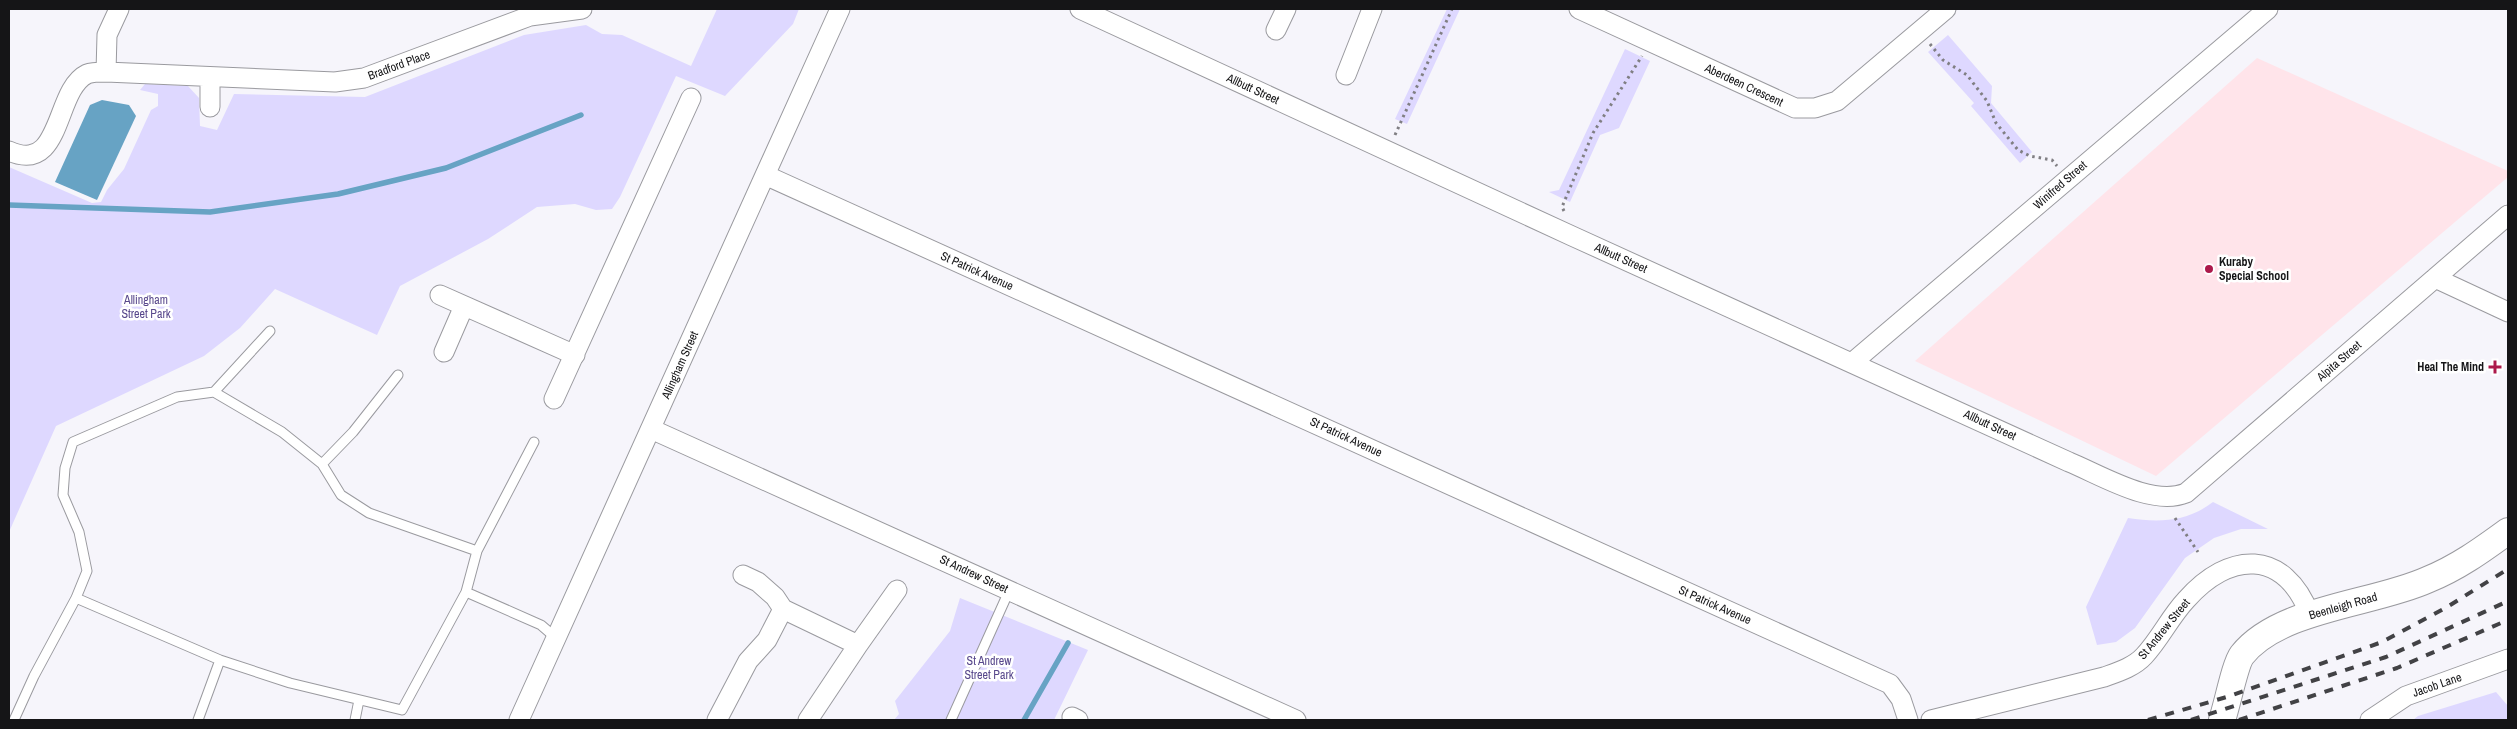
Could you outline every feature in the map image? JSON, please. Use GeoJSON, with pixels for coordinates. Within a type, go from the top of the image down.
{"type":"FeatureCollection","features":[{"type":"Feature","properties":{"kind":"main road","name":"Beenleigh Road"},"geometry":{"type":"LineString","coordinates":[[2222,720],[2240,656],[2260,636],[2310,615],[2426,581],[2471,559],[2508,531]]}},
{"type":"Feature","properties":{"kind":"street"},"geometry":{"type":"LineString","coordinates":[[106,72],[107,35],[119,9]]}},
{"type":"Feature","properties":{"kind":"street","name":"Bradford Place"},"geometry":{"type":"LineString","coordinates":[[9,151],[18,155],[33,155],[48,144],[74,87],[87,74],[106,72],[334,82],[364,78],[530,16],[582,9]]}},
{"type":"Feature","properties":{"kind":"street","name":"Allingham Street"},"geometry":{"type":"LineString","coordinates":[[519,720],[840,9]]}},
{"type":"Feature","properties":{"kind":"street"},"geometry":{"type":"LineString","coordinates":[[1276,30],[1286,9]]}},
{"type":"Feature","properties":{"kind":"street"},"geometry":{"type":"LineString","coordinates":[[1346,75],[1372,9]]}},
{"type":"Feature","properties":{"kind":"street","name":"Aberdeen Crescent"},"geometry":{"type":"LineString","coordinates":[[1579,9],[1795,108],[1815,108],[1837,101],[1920,32],[1936,12]]}},
{"type":"Feature","properties":{"kind":"street","name":"Winifred Street"},"geometry":{"type":"LineString","coordinates":[[1853,362],[2268,9]]}},
{"type":"Feature","properties":{"kind":"street","name":"Allbutt Street"},"geometry":{"type":"LineString","coordinates":[[1091,11],[1572,236],[1853,362],[2069,462],[2147,495],[2165,498]]}},
{"type":"Feature","properties":{"kind":"street"},"geometry":{"type":"LineString","coordinates":[[210,77],[210,107]]}},
{"type":"Feature","properties":{"kind":"street"},"geometry":{"type":"LineString","coordinates":[[554,399],[691,98]]}},
{"type":"Feature","properties":{"kind":"street","name":"St Patrick Avenue"},"geometry":{"type":"LineString","coordinates":[[765,175],[1890,684],[1900,699],[1908,720]]}},
{"type":"Feature","properties":{"kind":"street","name":"Alpita Street"},"geometry":{"type":"LineString","coordinates":[[2165,498],[2176,498],[2186,494],[2508,215]]}},
{"type":"Feature","properties":{"kind":"street"},"geometry":{"type":"LineString","coordinates":[[2435,278],[2508,312]]}},
{"type":"Feature","properties":{"kind":"street"},"geometry":{"type":"LineString","coordinates":[[440,295],[575,354]]}},
{"type":"Feature","properties":{"kind":"street"},"geometry":{"type":"LineString","coordinates":[[444,352],[464,306]]}},
{"type":"Feature","properties":{"kind":"street","name":"St Andrew Street"},"geometry":{"type":"LineString","coordinates":[[651,430],[1296,720]]}},
{"type":"Feature","properties":{"kind":"street","name":"St Andrew Street"},"geometry":{"type":"LineString","coordinates":[[1931,720],[2104,677],[2129,667],[2144,656],[2186,600],[2212,577],[2236,566],[2264,564],[2284,574],[2291,580],[2305,602],[2310,615]]}},
{"type":"Feature","properties":{"kind":"street"},"geometry":{"type":"LineString","coordinates":[[742,575],[758,582],[775,597],[783,609],[858,645]]}},
{"type":"Feature","properties":{"kind":"street"},"geometry":{"type":"LineString","coordinates":[[808,720],[897,590]]}},
{"type":"Feature","properties":{"kind":"street"},"geometry":{"type":"LineString","coordinates":[[716,720],[748,661],[766,640],[783,609]]}},
{"type":"Feature","properties":{"kind":"street","name":"Jacob Lane"},"geometry":{"type":"LineString","coordinates":[[2370,720],[2406,696],[2508,659]]}},
{"type":"Feature","properties":{"kind":"lane"},"geometry":{"type":"LineString","coordinates":[[214,392],[270,331]]}},
{"type":"Feature","properties":{"kind":"lane"},"geometry":{"type":"LineString","coordinates":[[322,464],[353,432],[398,375]]}},
{"type":"Feature","properties":{"kind":"lane"},"geometry":{"type":"LineString","coordinates":[[14,720],[34,676],[76,598],[87,571],[79,532],[63,495],[65,468],[73,442],[177,397],[214,392],[282,432],[322,464],[341,495],[369,513],[477,551]]}},
{"type":"Feature","properties":{"kind":"lane"},"geometry":{"type":"LineString","coordinates":[[76,598],[220,660],[290,683],[402,710],[466,592],[477,551],[534,442]]}},
{"type":"Feature","properties":{"kind":"lane"},"geometry":{"type":"LineString","coordinates":[[951,720],[1009,590]]}},
{"type":"Feature","properties":{"kind":"lane"},"geometry":{"type":"LineString","coordinates":[[466,592],[541,625],[556,638]]}},
{"type":"Feature","properties":{"kind":"lane"},"geometry":{"type":"LineString","coordinates":[[198,720],[220,660]]}},
{"type":"Feature","properties":{"kind":"lane"},"geometry":{"type":"LineString","coordinates":[[355,720],[359,700]]}},
{"type":"Feature","properties":{"kind":"path"},"geometry":{"type":"LineString","coordinates":[[1388,151],[1452,9]]}},
{"type":"Feature","properties":{"kind":"path"},"geometry":{"type":"LineString","coordinates":[[1920,32],[1943,60],[1967,75],[1987,100],[1996,123],[2018,150],[2030,156],[2052,160],[2067,179]]}},
{"type":"Feature","properties":{"kind":"path"},"geometry":{"type":"LineString","coordinates":[[1572,236],[1578,224],[1567,218],[1562,207],[1593,133],[1640,59],[1655,44]]}},
{"type":"Feature","properties":{"kind":"path"},"geometry":{"type":"LineString","coordinates":[[2175,518],[2198,552]]}},
{"type":"Feature","properties":{"kind":"shaded area","name":"Kuraby Special School"},"geometry":{"type":"Polygon","coordinates":[[[2257,58],[2508,171],[2508,177],[2156,476],[1915,361],[2257,58]]]}},
{"type":"Feature","properties":{"kind":"green space","name":"Allingham Street Park"},"geometry":{"type":"Polygon","coordinates":[[[717,9],[799,9],[793,24],[725,96],[676,76],[620,197],[612,209],[596,210],[575,204],[537,207],[488,239],[400,286],[377,335],[275,289],[240,328],[204,356],[56,426],[9,532],[9,167],[92,203],[101,202],[107,190],[124,169],[151,110],[158,106],[158,94],[140,90],[145,84],[188,86],[199,98],[200,126],[217,130],[234,94],[365,97],[524,35],[586,25],[602,34],[622,35],[691,66],[717,9]]]}},
{"type":"Feature","properties":{"kind":"green space"},"geometry":{"type":"Polygon","coordinates":[[[1447,9],[1460,9],[1407,124],[1395,119],[1447,9]]]}},
{"type":"Feature","properties":{"kind":"green space"},"geometry":{"type":"Polygon","coordinates":[[[1948,35],[1992,86],[1991,103],[2032,152],[2020,163],[1971,106],[1974,103],[1928,52],[1948,35]]]}},
{"type":"Feature","properties":{"kind":"green space"},"geometry":{"type":"Polygon","coordinates":[[[1625,49],[1650,61],[1619,128],[1600,135],[1570,202],[1549,192],[1559,190],[1625,49]]]}},
{"type":"Feature","properties":{"kind":"green space"},"geometry":{"type":"Polygon","coordinates":[[[2213,502],[2268,529],[2241,529],[2214,538],[2185,558],[2135,628],[2116,642],[2097,645],[2086,607],[2128,518],[2162,520],[2183,517],[2203,509],[2213,502]]]}},
{"type":"Feature","properties":{"kind":"green space","name":"St Andrew Street Park"},"geometry":{"type":"Polygon","coordinates":[[[960,598],[1088,650],[1054,720],[894,720],[899,714],[895,701],[950,631],[960,598]]]}},
{"type":"Feature","properties":{"kind":"green space"},"geometry":{"type":"Polygon","coordinates":[[[2496,692],[2508,706],[2508,720],[2413,720],[2418,716],[2496,692]]]}},
{"type":"Feature","properties":{"kind":"water"},"geometry":{"type":"Polygon","coordinates":[[[102,100],[129,105],[136,116],[97,200],[55,182],[90,105],[102,100]]]}},
{"type":"Feature","properties":{"kind":"waterway"},"geometry":{"type":"LineString","coordinates":[[9,205],[210,212],[338,194],[446,168],[581,115]]}},
{"type":"Feature","properties":{"kind":"waterway"},"geometry":{"type":"LineString","coordinates":[[1024,720],[1068,643]]}},
{"type":"Feature","properties":{"kind":"railway"},"geometry":{"type":"LineString","coordinates":[[2148,720],[2230,696],[2382,642],[2447,607],[2508,569]]}},
{"type":"Feature","properties":{"kind":"railway"},"geometry":{"type":"LineString","coordinates":[[2191,720],[2386,657],[2508,601]]}},
{"type":"Feature","properties":{"kind":"railway"},"geometry":{"type":"LineString","coordinates":[[2239,720],[2397,668],[2508,620]]}},
{"type":"Feature","properties":{"kind":"place","name":"Kuraby Special School"},"geometry":{"type":"Point","coordinates":[2209,269]}},
{"type":"Feature","properties":{"kind":"place","name":"Heal The Mind"},"geometry":{"type":"Point","coordinates":[2495,367]}}]}
